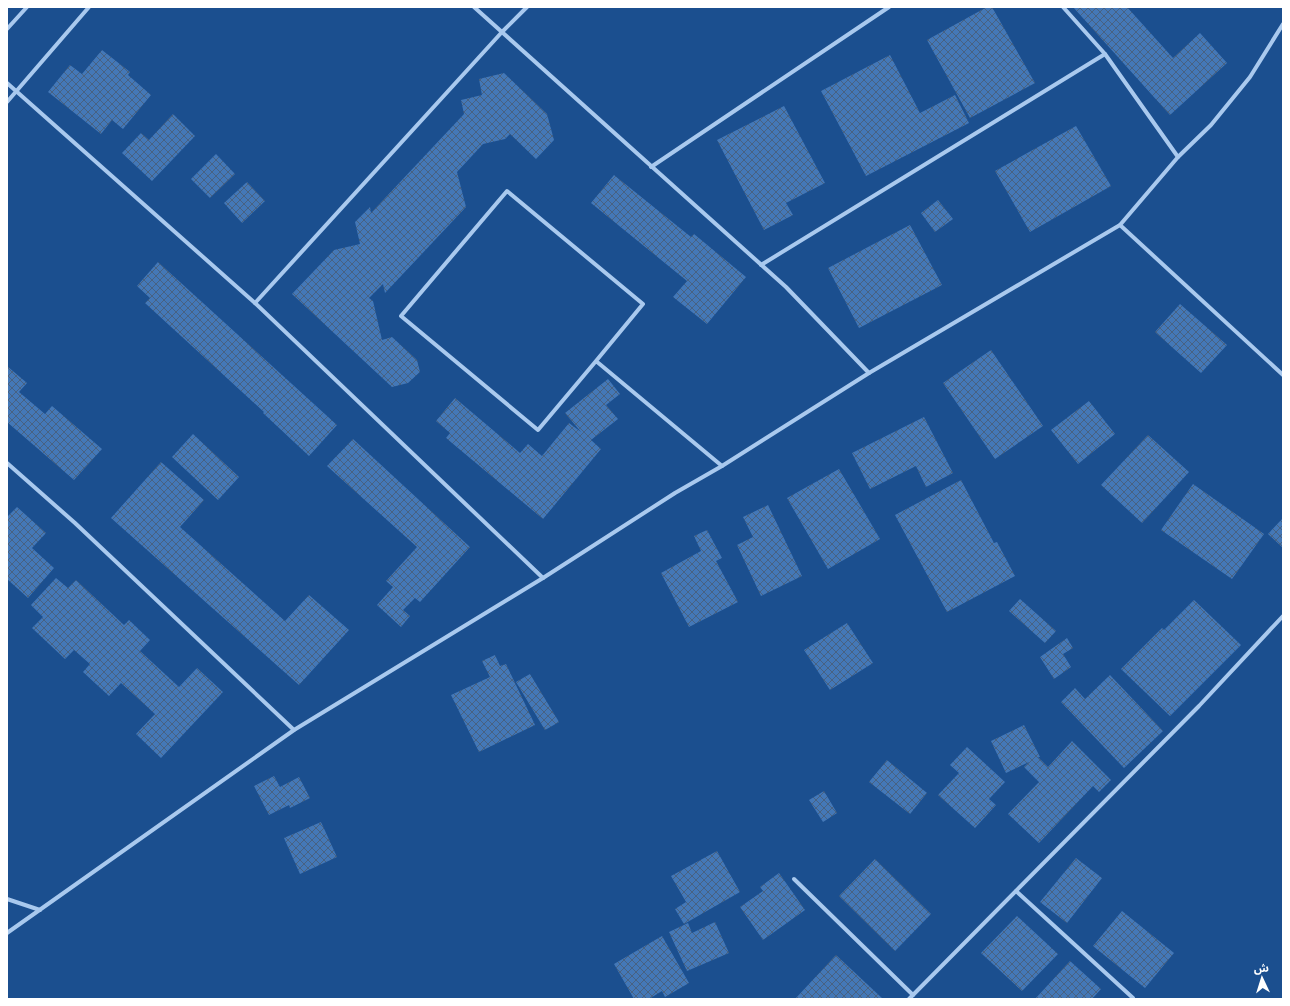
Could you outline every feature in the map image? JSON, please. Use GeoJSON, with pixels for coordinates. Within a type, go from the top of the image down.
{"type":"FeatureCollection","features":[{"type":"Feature","properties":{"kind":"street"},"geometry":{"type":"LineString","coordinates":[[7,29],[27,7]]}},
{"type":"Feature","properties":{"kind":"street"},"geometry":{"type":"LineString","coordinates":[[7,102],[89,7]]}},
{"type":"Feature","properties":{"kind":"street"},"geometry":{"type":"LineString","coordinates":[[474,7],[786,287],[869,373]]}},
{"type":"Feature","properties":{"kind":"street"},"geometry":{"type":"LineString","coordinates":[[255,303],[502,32],[527,7]]}},
{"type":"Feature","properties":{"kind":"street"},"geometry":{"type":"LineString","coordinates":[[651,167],[889,7]]}},
{"type":"Feature","properties":{"kind":"street"},"geometry":{"type":"LineString","coordinates":[[1063,7],[1105,54],[1178,157]]}},
{"type":"Feature","properties":{"kind":"street"},"geometry":{"type":"LineString","coordinates":[[7,933],[294,730],[543,578],[675,492],[722,466],[869,373],[1120,225],[1178,157],[1211,124],[1250,77],[1283,24]]}},
{"type":"Feature","properties":{"kind":"street"},"geometry":{"type":"LineString","coordinates":[[760,265],[1105,54]]}},
{"type":"Feature","properties":{"kind":"street"},"geometry":{"type":"LineString","coordinates":[[7,83],[255,303],[543,578]]}},
{"type":"Feature","properties":{"kind":"street"},"geometry":{"type":"LineString","coordinates":[[506,191],[643,304],[596,361],[538,430],[401,316],[506,191]]}},
{"type":"Feature","properties":{"kind":"street"},"geometry":{"type":"LineString","coordinates":[[1120,225],[1283,375]]}},
{"type":"Feature","properties":{"kind":"street"},"geometry":{"type":"LineString","coordinates":[[596,361],[722,466]]}},
{"type":"Feature","properties":{"kind":"street"},"geometry":{"type":"LineString","coordinates":[[7,463],[75,523],[294,730]]}},
{"type":"Feature","properties":{"kind":"street"},"geometry":{"type":"LineString","coordinates":[[794,879],[911,997],[1199,706],[1283,616]]}},
{"type":"Feature","properties":{"kind":"street"},"geometry":{"type":"LineString","coordinates":[[1016,891],[1133,998]]}},
{"type":"Feature","properties":{"kind":"street"},"geometry":{"type":"LineString","coordinates":[[7,899],[40,910]]}},
{"type":"Feature","properties":{"kind":"building"},"geometry":{"type":"Polygon","coordinates":[[[987,7],[992,7],[1035,83],[970,118],[927,40],[987,7]]]}},
{"type":"Feature","properties":{"kind":"building"},"geometry":{"type":"Polygon","coordinates":[[[1073,7],[1127,7],[1173,58],[1200,33],[1227,63],[1170,115],[1073,7]]]}},
{"type":"Feature","properties":{"kind":"building"},"geometry":{"type":"Polygon","coordinates":[[[102,50],[130,72],[128,75],[151,95],[123,129],[112,120],[101,134],[48,92],[70,65],[82,74],[102,50]]]}},
{"type":"Feature","properties":{"kind":"building"},"geometry":{"type":"Polygon","coordinates":[[[890,55],[920,113],[955,95],[969,123],[866,176],[821,91],[890,55]]]}},
{"type":"Feature","properties":{"kind":"building"},"geometry":{"type":"Polygon","coordinates":[[[504,73],[547,114],[554,140],[536,159],[510,134],[505,139],[483,144],[457,172],[466,207],[385,293],[383,284],[369,298],[373,301],[382,340],[392,337],[417,360],[420,372],[408,383],[392,387],[292,294],[334,250],[360,244],[355,222],[370,207],[371,213],[464,114],[461,100],[482,95],[479,79],[504,73]]]}},
{"type":"Feature","properties":{"kind":"building"},"geometry":{"type":"Polygon","coordinates":[[[784,106],[825,183],[786,203],[793,215],[764,230],[717,140],[784,106]]]}},
{"type":"Feature","properties":{"kind":"building"},"geometry":{"type":"Polygon","coordinates":[[[173,114],[195,136],[152,181],[122,153],[141,133],[149,140],[173,114]]]}},
{"type":"Feature","properties":{"kind":"building"},"geometry":{"type":"Polygon","coordinates":[[[1076,126],[1111,186],[1030,232],[995,171],[1076,126]]]}},
{"type":"Feature","properties":{"kind":"building"},"geometry":{"type":"Polygon","coordinates":[[[216,154],[235,174],[210,198],[191,179],[216,154]]]}},
{"type":"Feature","properties":{"kind":"building"},"geometry":{"type":"Polygon","coordinates":[[[614,175],[691,237],[694,234],[746,277],[707,324],[673,297],[687,281],[591,203],[614,175]]]}},
{"type":"Feature","properties":{"kind":"building"},"geometry":{"type":"Polygon","coordinates":[[[247,182],[265,201],[242,223],[224,203],[247,182]]]}},
{"type":"Feature","properties":{"kind":"building"},"geometry":{"type":"Polygon","coordinates":[[[938,200],[953,219],[935,232],[921,213],[938,200]]]}},
{"type":"Feature","properties":{"kind":"building"},"geometry":{"type":"Polygon","coordinates":[[[910,225],[942,285],[859,328],[828,268],[910,225]]]}},
{"type":"Feature","properties":{"kind":"building"},"geometry":{"type":"Polygon","coordinates":[[[158,262],[337,425],[309,456],[263,413],[264,412],[145,303],[150,298],[137,286],[158,262]]]}},
{"type":"Feature","properties":{"kind":"building"},"geometry":{"type":"Polygon","coordinates":[[[1180,304],[1227,345],[1201,373],[1155,332],[1180,304]]]}},
{"type":"Feature","properties":{"kind":"building"},"geometry":{"type":"Polygon","coordinates":[[[991,350],[1043,426],[995,459],[943,383],[991,350]]]}},
{"type":"Feature","properties":{"kind":"building"},"geometry":{"type":"Polygon","coordinates":[[[7,366],[27,383],[19,392],[45,414],[52,406],[102,449],[74,480],[7,422],[7,366]]]}},
{"type":"Feature","properties":{"kind":"building"},"geometry":{"type":"Polygon","coordinates":[[[608,379],[620,394],[606,405],[618,419],[591,440],[601,449],[543,519],[446,438],[450,433],[436,421],[455,398],[520,453],[528,444],[542,456],[569,423],[581,432],[565,413],[608,379]]]}},
{"type":"Feature","properties":{"kind":"building"},"geometry":{"type":"Polygon","coordinates":[[[1089,401],[1115,434],[1078,464],[1051,430],[1089,401]]]}},
{"type":"Feature","properties":{"kind":"building"},"geometry":{"type":"Polygon","coordinates":[[[924,417],[953,473],[926,487],[916,466],[870,489],[852,453],[924,417]]]}},
{"type":"Feature","properties":{"kind":"building"},"geometry":{"type":"Polygon","coordinates":[[[193,434],[239,477],[218,500],[172,457],[193,434]]]}},
{"type":"Feature","properties":{"kind":"building"},"geometry":{"type":"Polygon","coordinates":[[[1148,435],[1189,472],[1142,523],[1101,485],[1148,435]]]}},
{"type":"Feature","properties":{"kind":"building"},"geometry":{"type":"Polygon","coordinates":[[[353,439],[470,547],[420,602],[415,598],[403,610],[410,616],[401,627],[377,605],[393,587],[386,581],[417,547],[327,466],[353,439]]]}},
{"type":"Feature","properties":{"kind":"building"},"geometry":{"type":"Polygon","coordinates":[[[161,462],[204,500],[180,527],[285,621],[309,595],[349,630],[299,685],[111,518],[161,462]]]}},
{"type":"Feature","properties":{"kind":"building"},"geometry":{"type":"Polygon","coordinates":[[[839,469],[880,539],[828,569],[787,498],[839,469]]]}},
{"type":"Feature","properties":{"kind":"building"},"geometry":{"type":"Polygon","coordinates":[[[961,480],[994,543],[997,542],[1015,576],[947,612],[895,515],[961,480]]]}},
{"type":"Feature","properties":{"kind":"building"},"geometry":{"type":"Polygon","coordinates":[[[1193,484],[1264,534],[1232,579],[1161,530],[1193,484]]]}},
{"type":"Feature","properties":{"kind":"building"},"geometry":{"type":"Polygon","coordinates":[[[768,505],[802,576],[761,596],[737,545],[753,537],[743,517],[768,505]]]}},
{"type":"Feature","properties":{"kind":"building"},"geometry":{"type":"Polygon","coordinates":[[[17,507],[46,533],[32,548],[54,568],[28,598],[7,579],[7,517],[17,507]]]}},
{"type":"Feature","properties":{"kind":"building"},"geometry":{"type":"Polygon","coordinates":[[[1283,518],[1283,548],[1268,534],[1283,518]]]}},
{"type":"Feature","properties":{"kind":"building"},"geometry":{"type":"Polygon","coordinates":[[[707,530],[722,558],[716,561],[738,602],[689,627],[661,573],[701,551],[694,536],[707,530]]]}},
{"type":"Feature","properties":{"kind":"building"},"geometry":{"type":"Polygon","coordinates":[[[56,578],[68,588],[76,580],[124,625],[129,620],[150,640],[140,651],[179,687],[197,668],[223,692],[161,758],[136,734],[155,714],[121,683],[109,696],[83,672],[90,664],[74,650],[65,659],[32,628],[43,617],[31,605],[56,578]]]}},
{"type":"Feature","properties":{"kind":"building"},"geometry":{"type":"Polygon","coordinates":[[[1020,599],[1056,631],[1045,643],[1009,611],[1020,599]]]}},
{"type":"Feature","properties":{"kind":"building"},"geometry":{"type":"Polygon","coordinates":[[[1194,600],[1241,645],[1170,716],[1121,669],[1162,628],[1164,630],[1194,600]]]}},
{"type":"Feature","properties":{"kind":"building"},"geometry":{"type":"Polygon","coordinates":[[[847,623],[873,663],[830,690],[804,650],[847,623]]]}},
{"type":"Feature","properties":{"kind":"building"},"geometry":{"type":"Polygon","coordinates":[[[1067,638],[1073,648],[1063,654],[1071,667],[1054,679],[1040,657],[1067,638]]]}},
{"type":"Feature","properties":{"kind":"building"},"geometry":{"type":"Polygon","coordinates":[[[495,655],[500,666],[506,664],[535,725],[479,752],[451,695],[490,677],[482,661],[495,655]]]}},
{"type":"Feature","properties":{"kind":"building"},"geometry":{"type":"Polygon","coordinates":[[[530,674],[559,722],[545,730],[516,682],[530,674]]]}},
{"type":"Feature","properties":{"kind":"building"},"geometry":{"type":"Polygon","coordinates":[[[1110,675],[1163,731],[1124,768],[1061,702],[1075,688],[1085,699],[1110,675]]]}},
{"type":"Feature","properties":{"kind":"building"},"geometry":{"type":"Polygon","coordinates":[[[1024,725],[1040,757],[1038,757],[1048,767],[1072,741],[1111,780],[1099,792],[1093,786],[1039,843],[1008,814],[1039,782],[1024,767],[1029,762],[1006,773],[991,741],[1024,725]]]}},
{"type":"Feature","properties":{"kind":"building"},"geometry":{"type":"Polygon","coordinates":[[[967,747],[1005,782],[989,799],[996,805],[975,828],[938,795],[959,773],[950,765],[967,747]]]}},
{"type":"Feature","properties":{"kind":"building"},"geometry":{"type":"Polygon","coordinates":[[[887,760],[927,793],[910,814],[869,782],[887,760]]]}},
{"type":"Feature","properties":{"kind":"building"},"geometry":{"type":"Polygon","coordinates":[[[274,776],[280,787],[299,777],[310,798],[290,808],[289,805],[269,815],[254,786],[274,776]]]}},
{"type":"Feature","properties":{"kind":"building"},"geometry":{"type":"Polygon","coordinates":[[[824,791],[837,813],[823,822],[809,800],[824,791]]]}},
{"type":"Feature","properties":{"kind":"building"},"geometry":{"type":"Polygon","coordinates":[[[321,822],[337,857],[300,874],[284,838],[321,822]]]}},
{"type":"Feature","properties":{"kind":"building"},"geometry":{"type":"Polygon","coordinates":[[[717,851],[740,892],[684,924],[675,909],[686,902],[671,876],[717,851]]]}},
{"type":"Feature","properties":{"kind":"building"},"geometry":{"type":"Polygon","coordinates":[[[1076,858],[1102,878],[1067,923],[1040,902],[1076,858]]]}},
{"type":"Feature","properties":{"kind":"building"},"geometry":{"type":"Polygon","coordinates":[[[875,859],[931,914],[895,951],[839,896],[875,859]]]}},
{"type":"Feature","properties":{"kind":"building"},"geometry":{"type":"Polygon","coordinates":[[[779,873],[805,910],[763,940],[740,907],[763,891],[760,887],[779,873]]]}},
{"type":"Feature","properties":{"kind":"building"},"geometry":{"type":"Polygon","coordinates":[[[1122,911],[1174,953],[1145,988],[1093,946],[1122,911]]]}},
{"type":"Feature","properties":{"kind":"building"},"geometry":{"type":"Polygon","coordinates":[[[1017,916],[1058,954],[1022,991],[981,953],[1017,916]]]}},
{"type":"Feature","properties":{"kind":"building"},"geometry":{"type":"Polygon","coordinates":[[[715,922],[729,953],[687,971],[669,932],[688,923],[692,933],[715,922]]]}},
{"type":"Feature","properties":{"kind":"building"},"geometry":{"type":"Polygon","coordinates":[[[662,936],[689,983],[665,997],[662,991],[649,999],[634,999],[614,964],[662,936]]]}},
{"type":"Feature","properties":{"kind":"building"},"geometry":{"type":"Polygon","coordinates":[[[836,955],[883,999],[795,999],[836,955]]]}},
{"type":"Feature","properties":{"kind":"building"},"geometry":{"type":"Polygon","coordinates":[[[1070,961],[1101,989],[1092,999],[1035,999],[1070,961]]]}}]}
